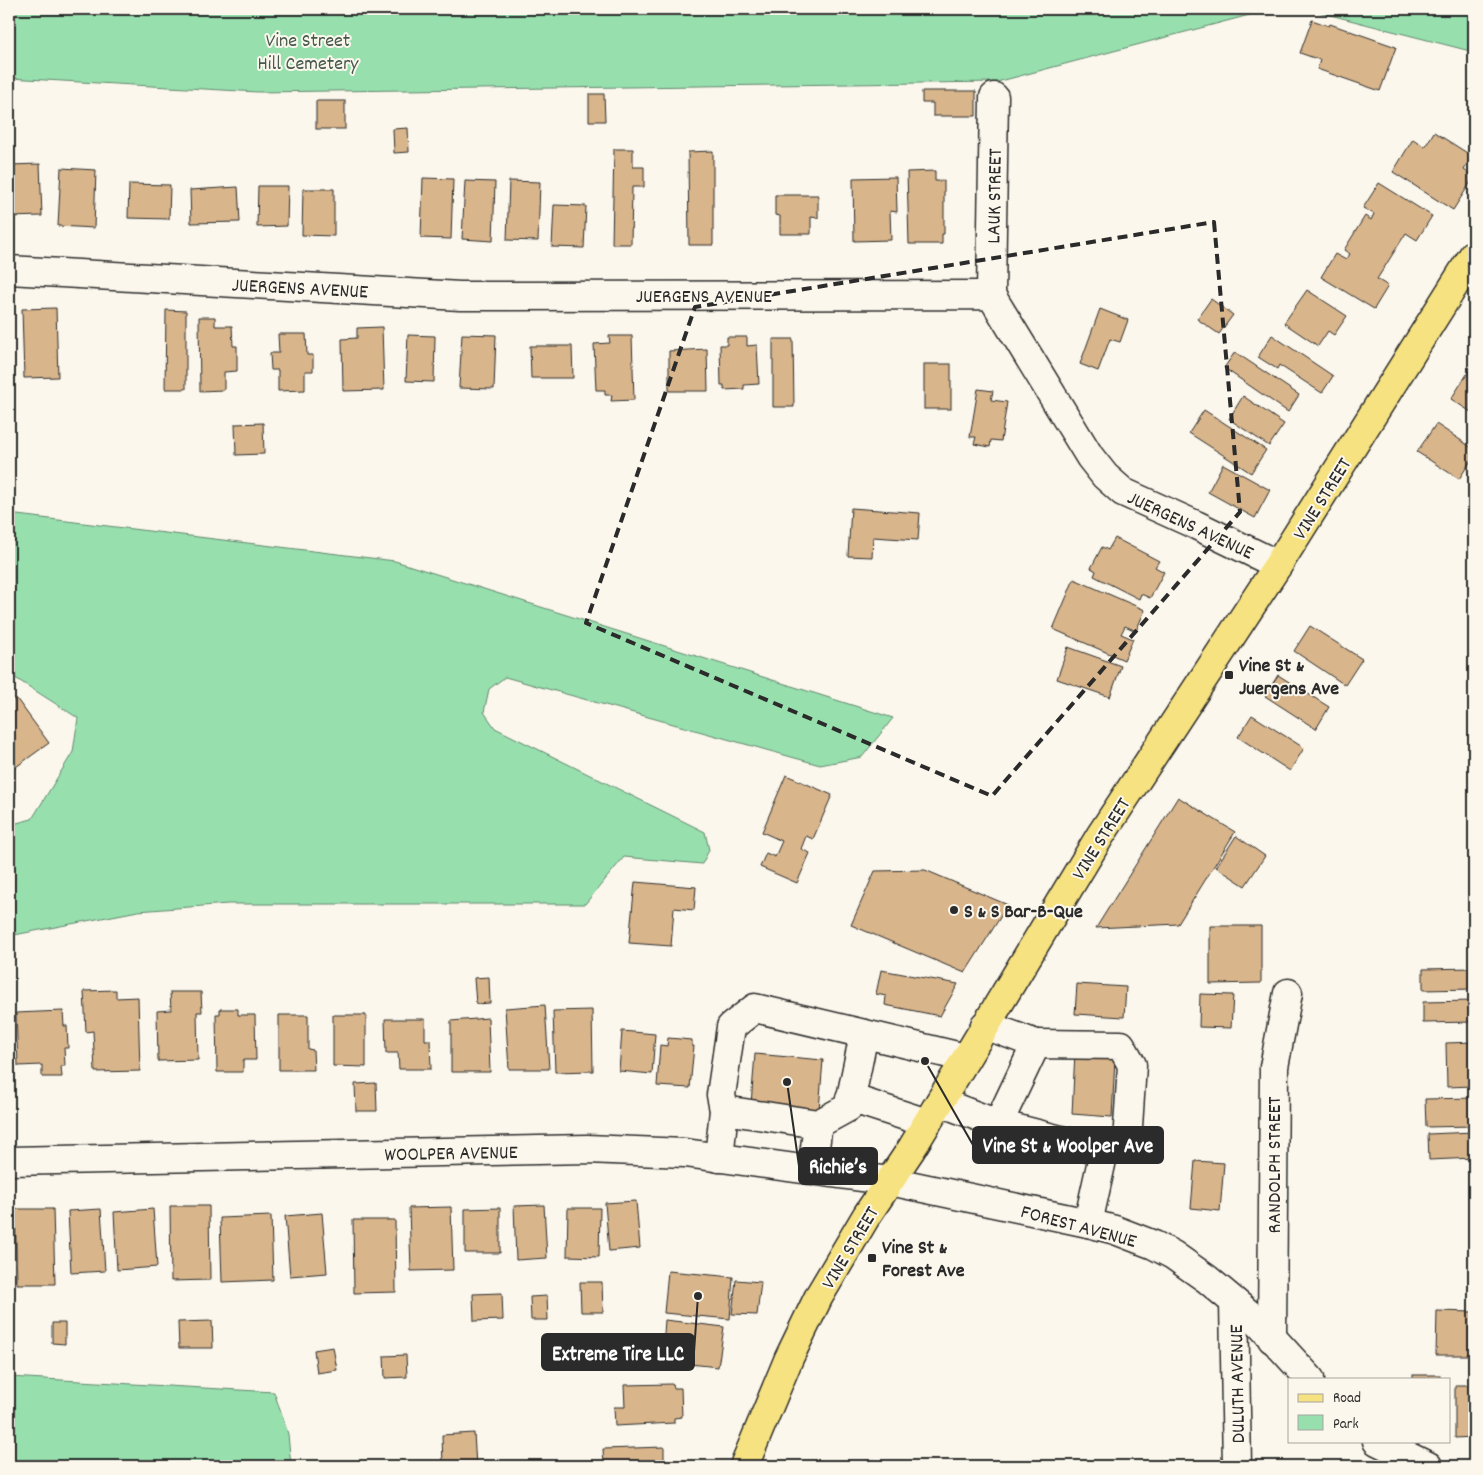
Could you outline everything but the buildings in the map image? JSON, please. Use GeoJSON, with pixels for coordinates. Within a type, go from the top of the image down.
{"type":"FeatureCollection","features":[{"type":"Feature","properties":{"kind":"main road","name":"VINE STREET"},"geometry":{"type":"LineString","coordinates":[[744,1466],[788,1358],[819,1296],[867,1215],[934,1112],[1100,836],[1278,565],[1474,254]]}},
{"type":"Feature","properties":{"kind":"street","name":"LAUK STREET"},"geometry":{"type":"LineString","coordinates":[[992,295],[994,97]]}},
{"type":"Feature","properties":{"kind":"street","name":"JUERGENS AVENUE"},"geometry":{"type":"LineString","coordinates":[[9,270],[460,296],[992,295],[1090,457],[1105,476],[1123,492],[1278,565]]}},
{"type":"Feature","properties":{"kind":"street","name":"RANDOLPH STREET"},"geometry":{"type":"LineString","coordinates":[[1272,1339],[1274,1067],[1288,993]]}},
{"type":"Feature","properties":{"kind":"street"},"geometry":{"type":"LineString","coordinates":[[719,1158],[724,1110],[721,1095],[731,1027],[756,1008],[966,1058]]}},
{"type":"Feature","properties":{"kind":"street"},"geometry":{"type":"LineString","coordinates":[[850,1098],[998,1124],[1104,1151],[1127,1142],[1132,1065],[1121,1045],[1036,1044],[985,1025]]}},
{"type":"Feature","properties":{"kind":"street"},"geometry":{"type":"LineString","coordinates":[[724,1110],[818,1124],[849,1107],[864,1034]]}},
{"type":"Feature","properties":{"kind":"street"},"geometry":{"type":"LineString","coordinates":[[998,1124],[1036,1044]]}},
{"type":"Feature","properties":{"kind":"street"},"geometry":{"type":"LineString","coordinates":[[812,1171],[818,1124]]}},
{"type":"Feature","properties":{"kind":"street","name":"WOOLPER AVENUE"},"geometry":{"type":"LineString","coordinates":[[9,1162],[587,1149],[685,1153],[890,1181]]}},
{"type":"Feature","properties":{"kind":"street"},"geometry":{"type":"LineString","coordinates":[[1088,1223],[1104,1151]]}},
{"type":"Feature","properties":{"kind":"street","name":"FOREST AVENUE"},"geometry":{"type":"LineString","coordinates":[[890,1181],[1088,1223],[1115,1230],[1154,1245],[1173,1255],[1207,1279],[1256,1320],[1309,1378]]}},
{"type":"Feature","properties":{"kind":"street","name":"DULUTH AVENUE"},"geometry":{"type":"LineString","coordinates":[[1234,1302],[1237,1466]]}},
{"type":"Feature","properties":{"kind":"street"},"geometry":{"type":"LineString","coordinates":[[1379,1442],[1428,1466]]}},
{"type":"Feature","properties":{"kind":"highlighted area"},"geometry":{"type":"Polygon","coordinates":[[[1214,222],[1240,512],[992,796],[586,623],[695,307],[1214,222]]]}},
{"type":"Feature","properties":{"kind":"green space","name":"Vine Street Hill Cemetery"},"geometry":{"type":"Polygon","coordinates":[[[9,9],[1272,9],[997,82],[258,92],[9,78],[9,9]]]}},
{"type":"Feature","properties":{"kind":"green space"},"geometry":{"type":"Polygon","coordinates":[[[1307,9],[1474,9],[1474,52],[1307,9]]]}},
{"type":"Feature","properties":{"kind":"green space"},"geometry":{"type":"Polygon","coordinates":[[[9,514],[395,561],[893,718],[862,757],[820,765],[505,677],[489,689],[484,712],[495,728],[705,832],[709,850],[702,864],[624,857],[585,904],[228,904],[138,911],[9,936],[9,825],[32,819],[73,752],[78,718],[9,674],[9,514]]]}},
{"type":"Feature","properties":{"kind":"green space"},"geometry":{"type":"Polygon","coordinates":[[[9,1377],[274,1392],[288,1434],[291,1466],[9,1466],[9,1377]]]}},
{"type":"Feature","properties":{"kind":"place","name":"Vine St & Juergens Ave"},"geometry":{"type":"Point","coordinates":[1229,675]}},
{"type":"Feature","properties":{"kind":"place","name":"S & S Bar-B-Que"},"geometry":{"type":"Point","coordinates":[954,910]}},
{"type":"Feature","properties":{"kind":"place","name":"Vine St & Woolper Ave"},"geometry":{"type":"Point","coordinates":[925,1061]}},
{"type":"Feature","properties":{"kind":"place","name":"Richie’s"},"geometry":{"type":"Point","coordinates":[787,1082]}},
{"type":"Feature","properties":{"kind":"place","name":"Vine St & Forest Ave"},"geometry":{"type":"Point","coordinates":[872,1258]}},
{"type":"Feature","properties":{"kind":"place","name":"Extreme Tire LLC"},"geometry":{"type":"Point","coordinates":[698,1296]}}]}
